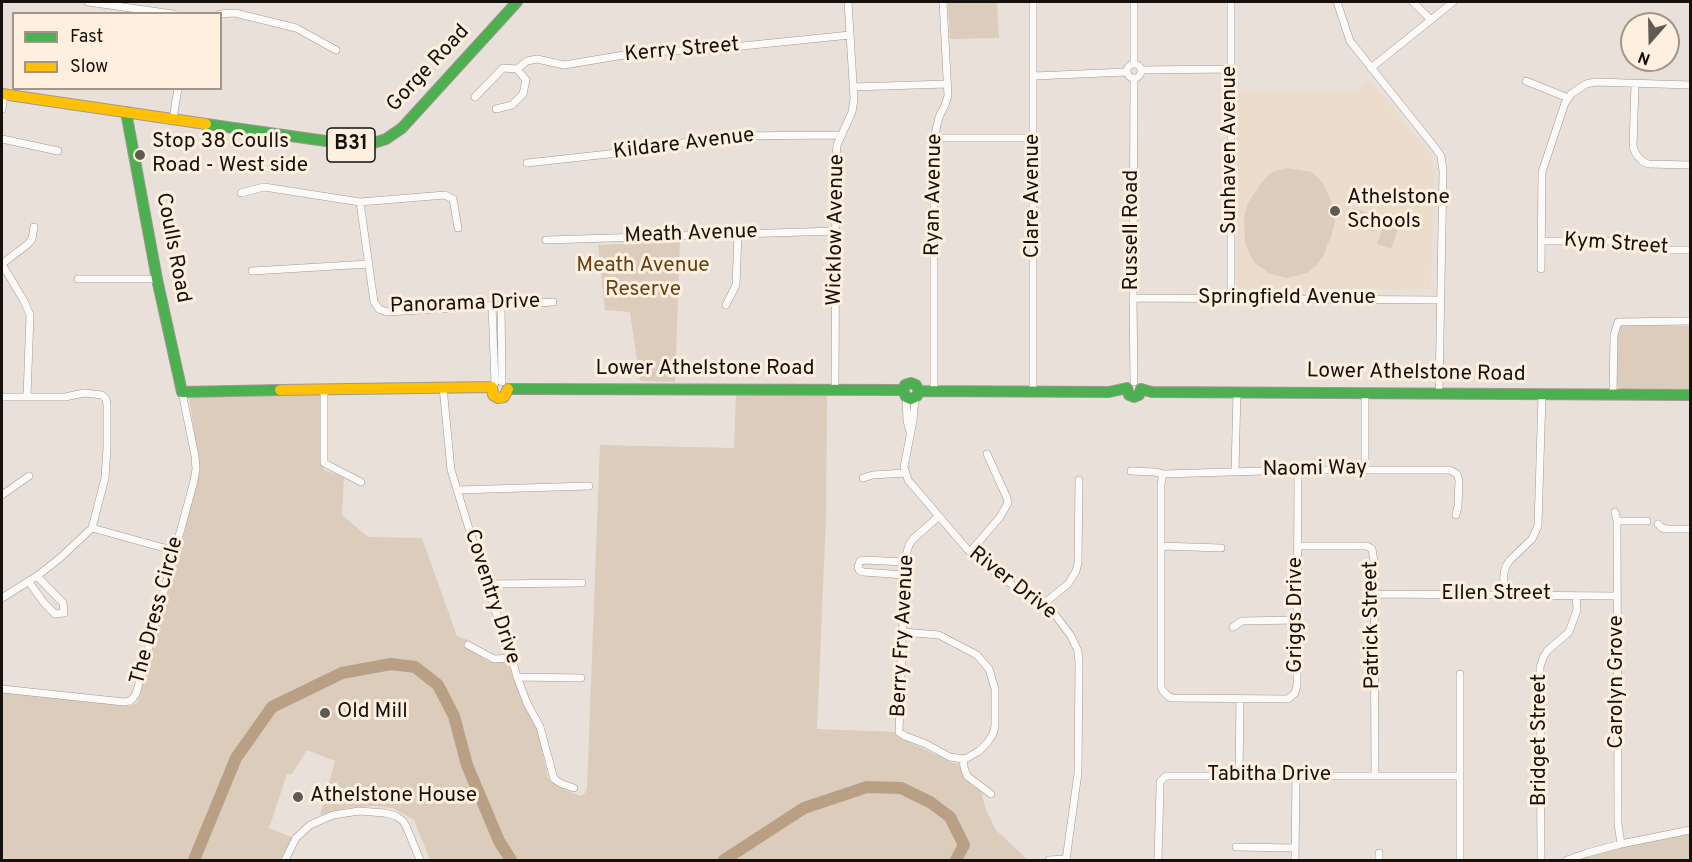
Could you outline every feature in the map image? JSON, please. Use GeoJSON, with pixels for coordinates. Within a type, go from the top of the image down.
{"type":"FeatureCollection","features":[{"type":"Feature","properties":{"kind":"street"},"geometry":{"type":"LineString","coordinates":[[88,2],[159,12]]}},
{"type":"Feature","properties":{"kind":"street","name":"Gorge Road"},"geometry":{"type":"LineString","coordinates":[[3,94],[340,144],[378,142],[402,128],[517,2]]}},
{"type":"Feature","properties":{"kind":"street","name":"Wicklow Avenue"},"geometry":{"type":"LineString","coordinates":[[835,390],[836,159],[837,145],[852,112],[854,99],[848,2]]}},
{"type":"Feature","properties":{"kind":"street","name":"Ryan Avenue"},"geometry":{"type":"LineString","coordinates":[[934,391],[934,138],[939,117],[948,96],[943,2]]}},
{"type":"Feature","properties":{"kind":"street","name":"Clare Avenue"},"geometry":{"type":"LineString","coordinates":[[1033,2],[1033,391]]}},
{"type":"Feature","properties":{"kind":"street"},"geometry":{"type":"LineString","coordinates":[[1134,2],[1134,64]]}},
{"type":"Feature","properties":{"kind":"street","name":"Sunhaven Avenue"},"geometry":{"type":"LineString","coordinates":[[1231,2],[1231,298]]}},
{"type":"Feature","properties":{"kind":"street"},"geometry":{"type":"LineString","coordinates":[[1337,2],[1350,41],[1441,156],[1443,171],[1439,393]]}},
{"type":"Feature","properties":{"kind":"street"},"geometry":{"type":"LineString","coordinates":[[1413,2],[1431,20]]}},
{"type":"Feature","properties":{"kind":"street"},"geometry":{"type":"LineString","coordinates":[[1371,68],[1453,2]]}},
{"type":"Feature","properties":{"kind":"street"},"geometry":{"type":"LineString","coordinates":[[222,14],[235,14],[296,28],[336,50]]}},
{"type":"Feature","properties":{"kind":"street","name":"Kerry Street"},"geometry":{"type":"LineString","coordinates":[[475,97],[503,68],[517,69],[527,61],[537,59],[564,64],[642,52],[703,50],[850,35]]}},
{"type":"Feature","properties":{"kind":"street"},"geometry":{"type":"LineString","coordinates":[[1127,72],[1129,66],[1134,64]]}},
{"type":"Feature","properties":{"kind":"street"},"geometry":{"type":"LineString","coordinates":[[1134,64],[1141,70]]}},
{"type":"Feature","properties":{"kind":"street"},"geometry":{"type":"LineString","coordinates":[[496,110],[512,105],[523,94],[525,80],[517,69]]}},
{"type":"Feature","properties":{"kind":"street"},"geometry":{"type":"LineString","coordinates":[[1141,70],[1231,69]]}},
{"type":"Feature","properties":{"kind":"street"},"geometry":{"type":"LineString","coordinates":[[1127,72],[1134,78],[1140,74],[1141,70]]}},
{"type":"Feature","properties":{"kind":"street"},"geometry":{"type":"LineString","coordinates":[[1034,76],[1127,72]]}},
{"type":"Feature","properties":{"kind":"street","name":"Russell Road"},"geometry":{"type":"LineString","coordinates":[[1134,78],[1134,387]]}},
{"type":"Feature","properties":{"kind":"street"},"geometry":{"type":"LineString","coordinates":[[1526,81],[1568,98]]}},
{"type":"Feature","properties":{"kind":"street"},"geometry":{"type":"LineString","coordinates":[[1541,269],[1542,172],[1568,98],[1577,88],[1595,82],[1690,85]]}},
{"type":"Feature","properties":{"kind":"street"},"geometry":{"type":"LineString","coordinates":[[853,87],[947,84]]}},
{"type":"Feature","properties":{"kind":"street"},"geometry":{"type":"LineString","coordinates":[[1635,84],[1633,147],[1636,154],[1648,164],[1690,165]]}},
{"type":"Feature","properties":{"kind":"street"},"geometry":{"type":"LineString","coordinates":[[173,119],[178,90]]}},
{"type":"Feature","properties":{"kind":"street"},"geometry":{"type":"LineString","coordinates":[[2,109],[3,94]]}},
{"type":"Feature","properties":{"kind":"street","name":"Coulls Road"},"geometry":{"type":"LineString","coordinates":[[126,112],[157,279],[182,392]]}},
{"type":"Feature","properties":{"kind":"street","name":"Kildare Avenue"},"geometry":{"type":"LineString","coordinates":[[527,163],[627,152],[726,136],[842,135]]}},
{"type":"Feature","properties":{"kind":"street"},"geometry":{"type":"LineString","coordinates":[[934,138],[1034,138]]}},
{"type":"Feature","properties":{"kind":"street"},"geometry":{"type":"LineString","coordinates":[[2,139],[58,151]]}},
{"type":"Feature","properties":{"kind":"street"},"geometry":{"type":"LineString","coordinates":[[241,193],[264,187],[360,202],[445,195],[453,199],[458,228]]}},
{"type":"Feature","properties":{"kind":"street","name":"Panorama Drive"},"geometry":{"type":"LineString","coordinates":[[360,202],[374,302],[380,309],[387,312],[553,302]]}},
{"type":"Feature","properties":{"kind":"street"},"geometry":{"type":"LineString","coordinates":[[27,397],[30,315],[2,264],[28,244],[32,239],[34,227]]}},
{"type":"Feature","properties":{"kind":"street","name":"Meath Avenue"},"geometry":{"type":"LineString","coordinates":[[546,240],[836,231]]}},
{"type":"Feature","properties":{"kind":"street"},"geometry":{"type":"LineString","coordinates":[[726,305],[736,285],[738,234]]}},
{"type":"Feature","properties":{"kind":"street","name":"Kym Street"},"geometry":{"type":"LineString","coordinates":[[1541,241],[1617,241],[1658,250],[1690,250]]}},
{"type":"Feature","properties":{"kind":"street"},"geometry":{"type":"LineString","coordinates":[[252,271],[369,264]]}},
{"type":"Feature","properties":{"kind":"street"},"geometry":{"type":"LineString","coordinates":[[78,279],[157,279]]}},
{"type":"Feature","properties":{"kind":"street","name":"Springfield Avenue"},"geometry":{"type":"LineString","coordinates":[[1133,298],[1440,300]]}},
{"type":"Feature","properties":{"kind":"street"},"geometry":{"type":"LineString","coordinates":[[499,385],[501,305]]}},
{"type":"Feature","properties":{"kind":"street"},"geometry":{"type":"LineString","coordinates":[[492,306],[499,385]]}},
{"type":"Feature","properties":{"kind":"street"},"geometry":{"type":"LineString","coordinates":[[1613,395],[1614,335],[1618,322],[1690,321]]}},
{"type":"Feature","properties":{"kind":"street","name":"Lower Athelstone Road"},"geometry":{"type":"LineString","coordinates":[[182,392],[324,391],[499,385],[835,390],[911,394],[934,391],[1109,392],[1134,387],[1152,392],[1690,395]]}},
{"type":"Feature","properties":{"kind":"street","name":"Coventry Drive"},"geometry":{"type":"LineString","coordinates":[[443,387],[451,470],[486,584],[517,677],[540,727],[554,779],[574,788]]}},
{"type":"Feature","properties":{"kind":"street"},"geometry":{"type":"LineString","coordinates":[[324,391],[324,463],[361,482]]}},
{"type":"Feature","properties":{"kind":"street","name":"The Dress Circle"},"geometry":{"type":"LineString","coordinates":[[2,689],[130,701],[136,694],[196,468],[182,392]]}},
{"type":"Feature","properties":{"kind":"street"},"geometry":{"type":"LineString","coordinates":[[1235,471],[1237,392]]}},
{"type":"Feature","properties":{"kind":"street"},"geometry":{"type":"LineString","coordinates":[[1365,393],[1365,469]]}},
{"type":"Feature","properties":{"kind":"street"},"geometry":{"type":"LineString","coordinates":[[2,398],[102,394],[107,405],[105,478],[92,528],[37,576],[2,598]]}},
{"type":"Feature","properties":{"kind":"street"},"geometry":{"type":"LineString","coordinates":[[863,478],[905,473],[904,467],[913,421],[911,394]]}},
{"type":"Feature","properties":{"kind":"street"},"geometry":{"type":"LineString","coordinates":[[1503,595],[1503,573],[1506,566],[1532,538],[1538,526],[1542,395]]}},
{"type":"Feature","properties":{"kind":"street"},"geometry":{"type":"LineString","coordinates":[[970,552],[1000,517],[1008,503],[987,454]]}},
{"type":"Feature","properties":{"kind":"street","name":"Naomi Way"},"geometry":{"type":"LineString","coordinates":[[1131,471],[1155,471],[1163,474],[1365,469],[1450,470],[1457,474],[1459,480],[1456,514]]}},
{"type":"Feature","properties":{"kind":"street","name":"Griggs Drive"},"geometry":{"type":"LineString","coordinates":[[1163,474],[1161,484],[1161,687],[1163,692],[1173,698],[1288,699],[1293,697],[1297,685],[1298,470]]}},
{"type":"Feature","properties":{"kind":"street","name":"River Drive"},"geometry":{"type":"LineString","coordinates":[[905,473],[908,480],[938,517],[970,552],[983,564],[1056,616],[1071,636],[1078,651],[1078,773],[1066,860]]}},
{"type":"Feature","properties":{"kind":"street"},"geometry":{"type":"LineString","coordinates":[[2,495],[28,476]]}},
{"type":"Feature","properties":{"kind":"street"},"geometry":{"type":"LineString","coordinates":[[1042,605],[1068,584],[1076,571],[1078,563],[1078,480]]}},
{"type":"Feature","properties":{"kind":"street"},"geometry":{"type":"LineString","coordinates":[[458,490],[589,486]]}},
{"type":"Feature","properties":{"kind":"street","name":"Carolyn Grove"},"geometry":{"type":"LineString","coordinates":[[1615,512],[1617,520],[1618,824],[1621,844]]}},
{"type":"Feature","properties":{"kind":"street","name":"Berry Fry Avenue"},"geometry":{"type":"LineString","coordinates":[[938,517],[913,539],[905,562],[899,732],[950,757],[963,759]]}},
{"type":"Feature","properties":{"kind":"street"},"geometry":{"type":"LineString","coordinates":[[1617,520],[1647,521]]}},
{"type":"Feature","properties":{"kind":"street"},"geometry":{"type":"LineString","coordinates":[[1658,524],[1662,528],[1690,530]]}},
{"type":"Feature","properties":{"kind":"street"},"geometry":{"type":"LineString","coordinates":[[92,528],[175,551]]}},
{"type":"Feature","properties":{"kind":"street"},"geometry":{"type":"LineString","coordinates":[[1161,546],[1221,548]]}},
{"type":"Feature","properties":{"kind":"street","name":"Patrick Street"},"geometry":{"type":"LineString","coordinates":[[1298,546],[1367,546],[1372,549],[1375,594],[1375,776]]}},
{"type":"Feature","properties":{"kind":"street"},"geometry":{"type":"LineString","coordinates":[[905,562],[864,560],[860,561],[858,567],[863,572],[905,575]]}},
{"type":"Feature","properties":{"kind":"street"},"geometry":{"type":"LineString","coordinates":[[29,582],[55,614],[64,613],[63,603],[37,576]]}},
{"type":"Feature","properties":{"kind":"street"},"geometry":{"type":"LineString","coordinates":[[486,584],[582,583]]}},
{"type":"Feature","properties":{"kind":"street","name":"Ellen Street"},"geometry":{"type":"LineString","coordinates":[[1375,594],[1617,596]]}},
{"type":"Feature","properties":{"kind":"street","name":"Bridget Street"},"geometry":{"type":"LineString","coordinates":[[1541,861],[1540,667],[1547,651],[1569,632],[1577,610],[1576,596]]}},
{"type":"Feature","properties":{"kind":"street"},"geometry":{"type":"LineString","coordinates":[[1233,627],[1242,621],[1297,620]]}},
{"type":"Feature","properties":{"kind":"street"},"geometry":{"type":"LineString","coordinates":[[903,632],[939,635],[977,655],[989,669],[995,689],[993,734],[979,751],[963,759],[963,766],[968,776],[991,794]]}},
{"type":"Feature","properties":{"kind":"street"},"geometry":{"type":"LineString","coordinates":[[468,645],[495,659],[512,658]]}},
{"type":"Feature","properties":{"kind":"street"},"geometry":{"type":"LineString","coordinates":[[1460,674],[1460,861]]}},
{"type":"Feature","properties":{"kind":"street"},"geometry":{"type":"LineString","coordinates":[[517,677],[581,678]]}},
{"type":"Feature","properties":{"kind":"street"},"geometry":{"type":"LineString","coordinates":[[1239,776],[1240,699]]}},
{"type":"Feature","properties":{"kind":"street","name":"Tabitha Drive"},"geometry":{"type":"LineString","coordinates":[[1158,861],[1160,787],[1162,779],[1171,775],[1460,776]]}},
{"type":"Feature","properties":{"kind":"street"},"geometry":{"type":"LineString","coordinates":[[1295,861],[1296,776]]}},
{"type":"Feature","properties":{"kind":"street"},"geometry":{"type":"LineString","coordinates":[[285,861],[296,838],[310,825],[333,815],[359,811],[385,813],[403,821],[420,861]]}},
{"type":"Feature","properties":{"kind":"street"},"geometry":{"type":"LineString","coordinates":[[1567,861],[1621,844],[1690,830]]}},
{"type":"Feature","properties":{"kind":"street"},"geometry":{"type":"LineString","coordinates":[[1236,847],[1295,848]]}},
{"type":"Feature","properties":{"kind":"street"},"geometry":{"type":"LineString","coordinates":[[1049,861],[1066,860]]}},
{"type":"Feature","properties":{"kind":"shaded area","name":"Athelstone Schools"},"geometry":{"type":"Polygon","coordinates":[[[1369,80],[1432,155],[1434,166],[1431,289],[1240,289],[1237,285],[1237,91],[1355,92],[1369,80]]]}},
{"type":"Feature","properties":{"kind":"green space"},"geometry":{"type":"Polygon","coordinates":[[[948,2],[997,2],[999,38],[950,39],[948,2]]]}},
{"type":"Feature","properties":{"kind":"green space"},"geometry":{"type":"Polygon","coordinates":[[[1286,168],[1312,172],[1322,182],[1330,198],[1335,221],[1324,255],[1316,266],[1306,273],[1287,278],[1268,273],[1253,261],[1245,243],[1244,218],[1248,203],[1261,183],[1270,173],[1286,168]]]}},
{"type":"Feature","properties":{"kind":"green space"},"geometry":{"type":"Polygon","coordinates":[[[1353,208],[1379,217],[1374,232],[1348,223],[1353,208]]]}},
{"type":"Feature","properties":{"kind":"green space"},"geometry":{"type":"Polygon","coordinates":[[[1386,219],[1400,224],[1391,249],[1377,244],[1386,219]]]}},
{"type":"Feature","properties":{"kind":"green space","name":"Meath Avenue Reserve"},"geometry":{"type":"Polygon","coordinates":[[[680,242],[675,382],[640,381],[630,312],[605,310],[598,245],[680,242]]]}},
{"type":"Feature","properties":{"kind":"green space"},"geometry":{"type":"Polygon","coordinates":[[[1622,325],[1690,326],[1690,390],[1622,390],[1617,386],[1618,330],[1622,325]]]}},
{"type":"Feature","properties":{"kind":"green space"},"geometry":{"type":"Polygon","coordinates":[[[320,395],[320,461],[324,470],[344,477],[342,515],[368,537],[422,538],[457,636],[470,641],[467,647],[489,662],[507,662],[538,731],[548,778],[563,789],[580,796],[587,788],[600,445],[734,448],[736,395],[827,395],[826,518],[817,729],[895,732],[901,738],[959,764],[971,785],[981,791],[995,829],[1028,860],[430,860],[414,820],[393,808],[374,806],[347,808],[320,815],[335,761],[307,750],[292,774],[287,774],[269,828],[294,838],[284,860],[2,860],[2,691],[131,706],[138,702],[197,479],[199,464],[189,396],[320,395]]]}},
{"type":"Feature","properties":{"kind":"green space"},"geometry":{"type":"Polygon","coordinates":[[[1690,834],[1690,860],[1577,860],[1623,847],[1690,834]]]}},
{"type":"Feature","properties":{"kind":"waterway"},"geometry":{"type":"LineString","coordinates":[[194,860],[236,758],[272,707],[342,673],[391,664],[415,667],[438,685],[454,716],[467,765],[499,841],[511,860]]}},
{"type":"Feature","properties":{"kind":"waterway"},"geometry":{"type":"LineString","coordinates":[[724,860],[804,808],[867,787],[901,788],[930,802],[950,817],[964,845],[956,860]]}},
{"type":"Feature","properties":{"kind":"traffic: fast"},"geometry":{"type":"LineString","coordinates":[[206,124],[354,145],[367,145],[386,139],[402,128],[517,2]]}},
{"type":"Feature","properties":{"kind":"traffic: fast"},"geometry":{"type":"LineString","coordinates":[[126,112],[157,279],[182,392],[280,390]]}},
{"type":"Feature","properties":{"kind":"traffic: fast"},"geometry":{"type":"LineString","coordinates":[[903,390],[905,385],[911,383],[916,385],[919,391]]}},
{"type":"Feature","properties":{"kind":"traffic: fast"},"geometry":{"type":"LineString","coordinates":[[1127,388],[1129,395],[1134,397],[1139,395],[1141,389]]}},
{"type":"Feature","properties":{"kind":"traffic: fast"},"geometry":{"type":"LineString","coordinates":[[919,391],[1109,392],[1127,388]]}},
{"type":"Feature","properties":{"kind":"traffic: fast"},"geometry":{"type":"LineString","coordinates":[[508,389],[903,390]]}},
{"type":"Feature","properties":{"kind":"traffic: fast"},"geometry":{"type":"LineString","coordinates":[[1141,389],[1152,392],[1690,395]]}},
{"type":"Feature","properties":{"kind":"traffic: fast"},"geometry":{"type":"LineString","coordinates":[[903,390],[906,397],[911,399],[917,396],[919,391]]}},
{"type":"Feature","properties":{"kind":"traffic: slow"},"geometry":{"type":"LineString","coordinates":[[2,94],[206,124]]}},
{"type":"Feature","properties":{"kind":"traffic: slow"},"geometry":{"type":"LineString","coordinates":[[280,390],[492,387]]}},
{"type":"Feature","properties":{"kind":"traffic: slow"},"geometry":{"type":"LineString","coordinates":[[492,387],[493,395],[498,398],[504,397],[508,389]]}},
{"type":"Feature","properties":{"kind":"place","name":"Stop 38 Coulls Road - West side"},"geometry":{"type":"Point","coordinates":[140,155]}},
{"type":"Feature","properties":{"kind":"place","name":"Athelstone Schools"},"geometry":{"type":"Point","coordinates":[1335,211]}},
{"type":"Feature","properties":{"kind":"place","name":"Old Mill"},"geometry":{"type":"Point","coordinates":[325,713]}},
{"type":"Feature","properties":{"kind":"place","name":"Athelstone House"},"geometry":{"type":"Point","coordinates":[298,797]}}]}
